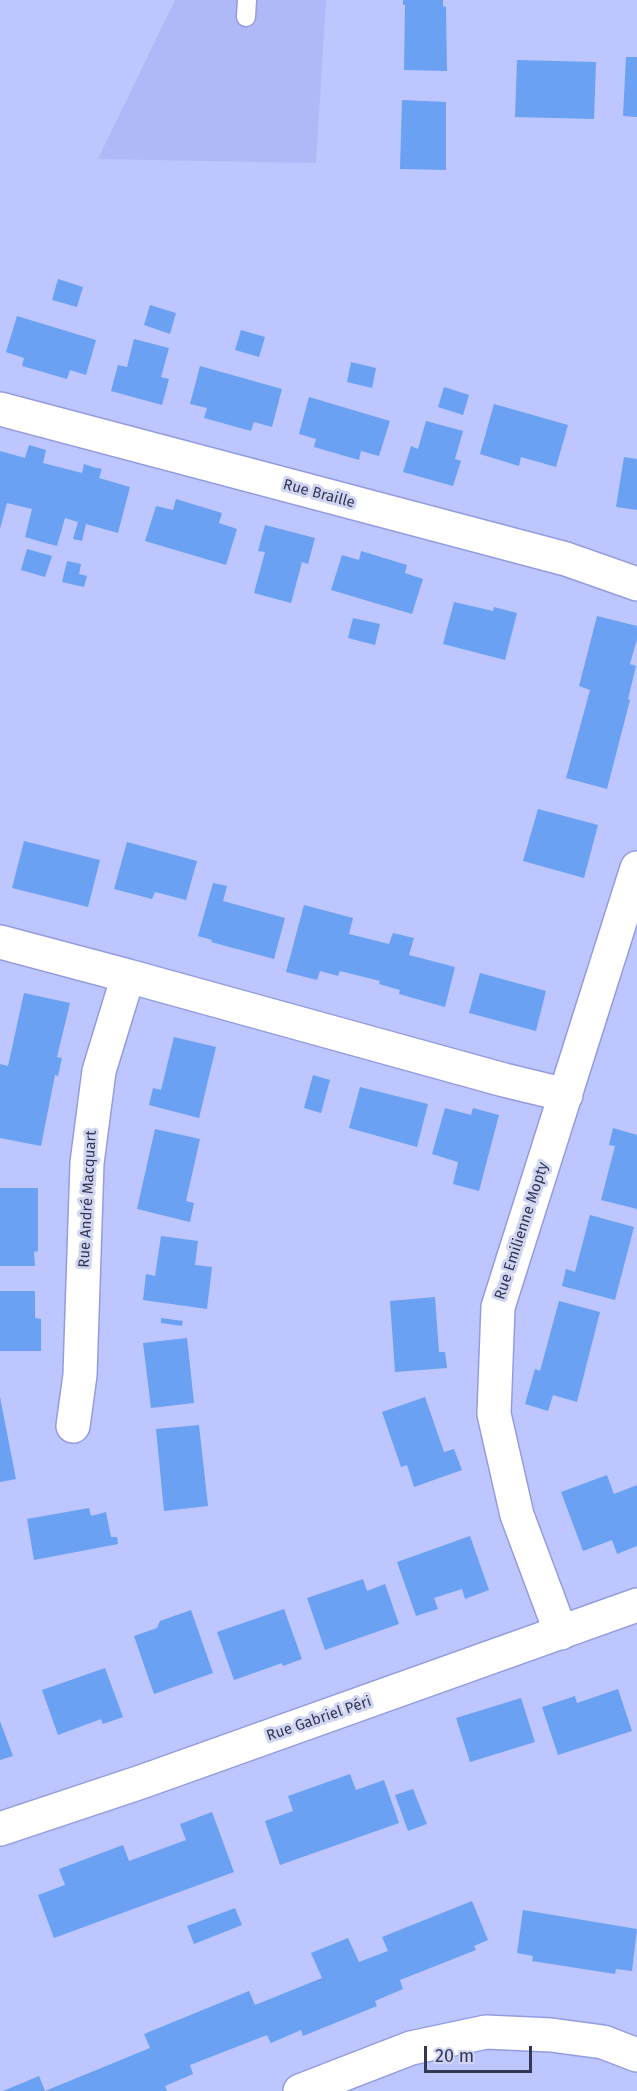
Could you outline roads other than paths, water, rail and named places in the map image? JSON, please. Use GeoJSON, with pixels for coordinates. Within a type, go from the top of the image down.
{"type":"FeatureCollection","features":[{"type":"Feature","properties":{"kind":"street","name":"Rue Braille"},"geometry":{"type":"LineString","coordinates":[[0,409],[566,560],[637,584]]}},
{"type":"Feature","properties":{"kind":"street","name":"Rue Emilienne Mopty"},"geometry":{"type":"LineString","coordinates":[[561,1633],[517,1515],[494,1414],[498,1307],[637,868]]}},
{"type":"Feature","properties":{"kind":"street"},"geometry":{"type":"LineString","coordinates":[[0,942],[566,1095]]}},
{"type":"Feature","properties":{"kind":"street","name":"Rue André Macquart"},"geometry":{"type":"LineString","coordinates":[[73,1426],[80,1375],[87,1163],[99,1071],[128,976]]}},
{"type":"Feature","properties":{"kind":"street","name":"Rue Gabriel Péri"},"geometry":{"type":"LineString","coordinates":[[0,1829],[141,1782],[637,1605]]}},
{"type":"Feature","properties":{"kind":"street"},"geometry":{"type":"LineString","coordinates":[[300,2091],[411,2048],[486,2032],[551,2035],[603,2042],[637,2055]]}}]}
